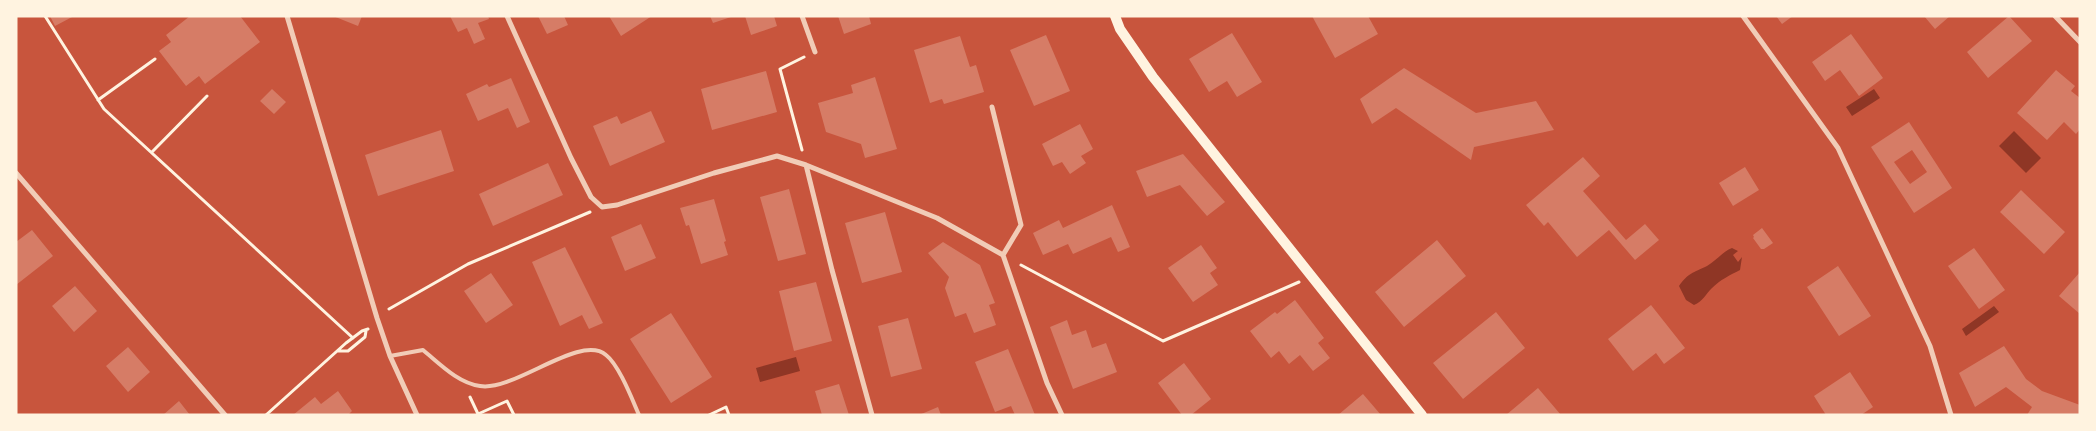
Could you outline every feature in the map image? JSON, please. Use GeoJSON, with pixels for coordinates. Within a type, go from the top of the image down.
{"type":"FeatureCollection","features":[{"type":"Feature","properties":{"kind":"main road"},"geometry":{"type":"LineString","coordinates":[[1115,16],[1120,29],[1153,77],[1310,277],[1422,415]]}},
{"type":"Feature","properties":{"kind":"street"},"geometry":{"type":"LineString","coordinates":[[287,16],[377,318],[390,356],[417,415]]}},
{"type":"Feature","properties":{"kind":"street"},"geometry":{"type":"LineString","coordinates":[[507,16],[571,158],[591,197],[602,207],[617,205],[714,173],[777,156],[806,165],[937,218],[1003,256],[1047,383],[1062,415]]}},
{"type":"Feature","properties":{"kind":"street"},"geometry":{"type":"LineString","coordinates":[[802,16],[814,52]]}},
{"type":"Feature","properties":{"kind":"street"},"geometry":{"type":"LineString","coordinates":[[1743,16],[1838,148],[1930,346],[1951,415]]}},
{"type":"Feature","properties":{"kind":"street"},"geometry":{"type":"LineString","coordinates":[[2055,16],[2080,42]]}},
{"type":"Feature","properties":{"kind":"street"},"geometry":{"type":"LineString","coordinates":[[992,107],[1021,225],[1003,256]]}},
{"type":"Feature","properties":{"kind":"street"},"geometry":{"type":"LineString","coordinates":[[806,165],[830,262],[872,415]]}},
{"type":"Feature","properties":{"kind":"street"},"geometry":{"type":"LineString","coordinates":[[16,172],[225,415]]}},
{"type":"Feature","properties":{"kind":"lane"},"geometry":{"type":"LineString","coordinates":[[390,356],[423,350],[463,381],[481,387],[499,386],[577,351],[591,350],[606,354],[615,366],[639,415]]}},
{"type":"Feature","properties":{"kind":"path"},"geometry":{"type":"LineString","coordinates":[[44,16],[104,109],[353,338]]}},
{"type":"Feature","properties":{"kind":"path"},"geometry":{"type":"LineString","coordinates":[[806,165],[780,69],[814,52]]}},
{"type":"Feature","properties":{"kind":"path"},"geometry":{"type":"LineString","coordinates":[[98,100],[155,59]]}},
{"type":"Feature","properties":{"kind":"path"},"geometry":{"type":"LineString","coordinates":[[152,152],[207,96]]}},
{"type":"Feature","properties":{"kind":"path"},"geometry":{"type":"LineString","coordinates":[[337,351],[348,351],[365,337],[367,330],[377,318],[396,303],[468,264],[602,207]]}},
{"type":"Feature","properties":{"kind":"path"},"geometry":{"type":"LineString","coordinates":[[1003,256],[1163,342],[1310,277]]}},
{"type":"Feature","properties":{"kind":"path"},"geometry":{"type":"LineString","coordinates":[[266,415],[337,351],[362,331],[367,330]]}},
{"type":"Feature","properties":{"kind":"path"},"geometry":{"type":"LineString","coordinates":[[463,381],[478,414],[507,401],[514,415]]}},
{"type":"Feature","properties":{"kind":"path"},"geometry":{"type":"LineString","coordinates":[[709,415],[726,407],[729,415]]}},
{"type":"Feature","properties":{"kind":"shaded area"},"geometry":{"type":"Polygon","coordinates":[[[1874,89],[1880,98],[1852,116],[1846,107],[1874,89]]]}},
{"type":"Feature","properties":{"kind":"shaded area"},"geometry":{"type":"Polygon","coordinates":[[[2014,131],[2041,158],[2026,173],[1999,146],[2014,131]]]}},
{"type":"Feature","properties":{"kind":"shaded area"},"geometry":{"type":"Polygon","coordinates":[[[1732,248],[1738,251],[1733,255],[1738,262],[1742,257],[1740,270],[1718,283],[1702,300],[1694,305],[1686,300],[1679,286],[1685,278],[1710,264],[1732,248]]]}},
{"type":"Feature","properties":{"kind":"shaded area"},"geometry":{"type":"Polygon","coordinates":[[[1994,306],[1999,312],[1966,336],[1962,329],[1994,306]]]}},
{"type":"Feature","properties":{"kind":"shaded area"},"geometry":{"type":"Polygon","coordinates":[[[796,357],[800,371],[760,382],[756,368],[796,357]]]}},
{"type":"Feature","properties":{"kind":"building"},"geometry":{"type":"Polygon","coordinates":[[[50,16],[74,16],[55,26],[50,16]]]}},
{"type":"Feature","properties":{"kind":"building"},"geometry":{"type":"Polygon","coordinates":[[[190,16],[240,16],[260,42],[205,84],[199,76],[186,86],[159,51],[171,42],[166,35],[190,16]]]}},
{"type":"Feature","properties":{"kind":"building"},"geometry":{"type":"Polygon","coordinates":[[[333,16],[362,16],[358,26],[333,16]]]}},
{"type":"Feature","properties":{"kind":"building"},"geometry":{"type":"Polygon","coordinates":[[[450,16],[488,16],[489,19],[478,23],[485,39],[474,44],[467,28],[458,32],[450,16]]]}},
{"type":"Feature","properties":{"kind":"building"},"geometry":{"type":"Polygon","coordinates":[[[538,16],[564,16],[568,25],[547,34],[538,16]]]}},
{"type":"Feature","properties":{"kind":"building"},"geometry":{"type":"Polygon","coordinates":[[[609,16],[652,16],[621,36],[609,16]]]}},
{"type":"Feature","properties":{"kind":"building"},"geometry":{"type":"Polygon","coordinates":[[[710,16],[731,16],[731,17],[713,23],[710,16]]]}},
{"type":"Feature","properties":{"kind":"building"},"geometry":{"type":"Polygon","coordinates":[[[745,16],[774,16],[777,26],[751,35],[745,16]]]}},
{"type":"Feature","properties":{"kind":"building"},"geometry":{"type":"Polygon","coordinates":[[[838,16],[869,16],[871,24],[844,34],[838,16]]]}},
{"type":"Feature","properties":{"kind":"building"},"geometry":{"type":"Polygon","coordinates":[[[1312,16],[1368,16],[1378,34],[1335,58],[1312,16]]]}},
{"type":"Feature","properties":{"kind":"building"},"geometry":{"type":"Polygon","coordinates":[[[1776,16],[1793,16],[1782,24],[1776,16]]]}},
{"type":"Feature","properties":{"kind":"building"},"geometry":{"type":"Polygon","coordinates":[[[1924,16],[1950,16],[1935,29],[1924,16]]]}},
{"type":"Feature","properties":{"kind":"building"},"geometry":{"type":"Polygon","coordinates":[[[2009,16],[2032,41],[1988,78],[1967,52],[2009,16]]]}},
{"type":"Feature","properties":{"kind":"building"},"geometry":{"type":"Polygon","coordinates":[[[1232,33],[1262,82],[1237,97],[1227,81],[1209,92],[1189,59],[1232,33]]]}},
{"type":"Feature","properties":{"kind":"building"},"geometry":{"type":"Polygon","coordinates":[[[1851,34],[1883,78],[1859,96],[1840,70],[1825,81],[1812,62],[1851,34]]]}},
{"type":"Feature","properties":{"kind":"building"},"geometry":{"type":"Polygon","coordinates":[[[1046,35],[1070,91],[1034,106],[1010,50],[1046,35]]]}},
{"type":"Feature","properties":{"kind":"building"},"geometry":{"type":"Polygon","coordinates":[[[960,36],[970,67],[976,65],[984,92],[944,104],[942,99],[930,103],[914,50],[960,36]]]}},
{"type":"Feature","properties":{"kind":"building"},"geometry":{"type":"Polygon","coordinates":[[[1404,68],[1476,113],[1536,101],[1554,130],[1474,147],[1471,160],[1396,108],[1372,124],[1360,99],[1404,68]]]}},
{"type":"Feature","properties":{"kind":"building"},"geometry":{"type":"Polygon","coordinates":[[[2056,70],[2075,86],[2071,91],[2080,98],[2080,129],[2076,134],[2064,122],[2047,140],[2017,113],[2056,70]]]}},
{"type":"Feature","properties":{"kind":"building"},"geometry":{"type":"Polygon","coordinates":[[[766,71],[777,112],[712,130],[701,89],[766,71]]]}},
{"type":"Feature","properties":{"kind":"building"},"geometry":{"type":"Polygon","coordinates":[[[875,77],[897,149],[865,158],[861,144],[826,132],[818,103],[853,93],[851,85],[875,77]]]}},
{"type":"Feature","properties":{"kind":"building"},"geometry":{"type":"Polygon","coordinates":[[[511,78],[530,122],[517,128],[508,108],[478,121],[466,94],[487,84],[489,87],[511,78]]]}},
{"type":"Feature","properties":{"kind":"building"},"geometry":{"type":"Polygon","coordinates":[[[272,89],[286,102],[274,114],[260,101],[272,89]]]}},
{"type":"Feature","properties":{"kind":"building"},"geometry":{"type":"Polygon","coordinates":[[[651,111],[665,142],[610,166],[593,126],[617,116],[621,124],[651,111]]]}},
{"type":"Feature","properties":{"kind":"building"},"geometry":{"type":"Polygon","coordinates":[[[1909,122],[1952,188],[1914,213],[1871,147],[1909,122]],[[1912,150],[1894,162],[1910,184],[1927,172],[1912,150]]]}},
{"type":"Feature","properties":{"kind":"building"},"geometry":{"type":"Polygon","coordinates":[[[1080,124],[1093,149],[1081,156],[1086,163],[1070,174],[1062,162],[1053,166],[1042,144],[1080,124]]]}},
{"type":"Feature","properties":{"kind":"building"},"geometry":{"type":"Polygon","coordinates":[[[441,130],[454,171],[378,196],[365,155],[441,130]]]}},
{"type":"Feature","properties":{"kind":"building"},"geometry":{"type":"Polygon","coordinates":[[[1183,154],[1225,202],[1207,216],[1180,185],[1147,197],[1136,171],[1183,154]]]}},
{"type":"Feature","properties":{"kind":"building"},"geometry":{"type":"Polygon","coordinates":[[[1583,157],[1600,176],[1583,191],[1626,240],[1645,224],[1659,240],[1635,260],[1609,230],[1577,257],[1548,222],[1544,226],[1526,205],[1583,157]]]}},
{"type":"Feature","properties":{"kind":"building"},"geometry":{"type":"Polygon","coordinates":[[[548,163],[563,195],[493,226],[479,194],[548,163]]]}},
{"type":"Feature","properties":{"kind":"building"},"geometry":{"type":"Polygon","coordinates":[[[1745,167],[1759,190],[1733,206],[1719,183],[1745,167]]]}},
{"type":"Feature","properties":{"kind":"building"},"geometry":{"type":"Polygon","coordinates":[[[789,189],[806,254],[778,261],[760,197],[789,189]]]}},
{"type":"Feature","properties":{"kind":"building"},"geometry":{"type":"Polygon","coordinates":[[[2021,190],[2065,232],[2044,254],[2000,212],[2021,190]]]}},
{"type":"Feature","properties":{"kind":"building"},"geometry":{"type":"Polygon","coordinates":[[[714,199],[728,255],[701,264],[689,225],[686,226],[680,208],[714,199]]]}},
{"type":"Feature","properties":{"kind":"building"},"geometry":{"type":"Polygon","coordinates":[[[1112,205],[1130,247],[1118,252],[1111,237],[1073,254],[1068,244],[1043,255],[1033,233],[1059,220],[1063,228],[1112,205]]]}},
{"type":"Feature","properties":{"kind":"building"},"geometry":{"type":"Polygon","coordinates":[[[885,212],[902,272],[862,283],[845,223],[885,212]]]}},
{"type":"Feature","properties":{"kind":"building"},"geometry":{"type":"Polygon","coordinates":[[[641,224],[656,258],[625,271],[611,237],[641,224]]]}},
{"type":"Feature","properties":{"kind":"building"},"geometry":{"type":"Polygon","coordinates":[[[1762,228],[1773,243],[1764,249],[1761,249],[1753,238],[1753,235],[1762,228]]]}},
{"type":"Feature","properties":{"kind":"building"},"geometry":{"type":"Polygon","coordinates":[[[32,230],[53,256],[16,285],[16,242],[32,230]]]}},
{"type":"Feature","properties":{"kind":"building"},"geometry":{"type":"Polygon","coordinates":[[[1437,240],[1466,276],[1404,327],[1375,292],[1437,240]]]}},
{"type":"Feature","properties":{"kind":"building"},"geometry":{"type":"Polygon","coordinates":[[[943,242],[980,265],[995,303],[989,305],[996,325],[974,333],[966,313],[955,317],[945,288],[949,277],[928,253],[943,242]]]}},
{"type":"Feature","properties":{"kind":"building"},"geometry":{"type":"Polygon","coordinates":[[[1201,245],[1217,268],[1210,273],[1218,285],[1193,302],[1168,268],[1201,245]]]}},
{"type":"Feature","properties":{"kind":"building"},"geometry":{"type":"Polygon","coordinates":[[[565,247],[603,323],[589,329],[582,315],[560,326],[532,262],[565,247]]]}},
{"type":"Feature","properties":{"kind":"building"},"geometry":{"type":"Polygon","coordinates":[[[1974,248],[2005,290],[1979,309],[1948,266],[1974,248]]]}},
{"type":"Feature","properties":{"kind":"building"},"geometry":{"type":"Polygon","coordinates":[[[1838,266],[1871,316],[1839,336],[1807,287],[1838,266]]]}},
{"type":"Feature","properties":{"kind":"building"},"geometry":{"type":"Polygon","coordinates":[[[2080,272],[2080,314],[2059,296],[2080,272]]]}},
{"type":"Feature","properties":{"kind":"building"},"geometry":{"type":"Polygon","coordinates":[[[491,273],[513,305],[486,323],[464,291],[491,273]]]}},
{"type":"Feature","properties":{"kind":"building"},"geometry":{"type":"Polygon","coordinates":[[[816,282],[832,341],[794,351],[779,291],[816,282]]]}},
{"type":"Feature","properties":{"kind":"building"},"geometry":{"type":"Polygon","coordinates":[[[75,286],[97,311],[74,332],[52,306],[75,286]]]}},
{"type":"Feature","properties":{"kind":"building"},"geometry":{"type":"Polygon","coordinates":[[[1295,300],[1324,338],[1318,343],[1330,358],[1313,371],[1300,355],[1289,364],[1279,351],[1271,358],[1250,331],[1295,300]]]}},
{"type":"Feature","properties":{"kind":"building"},"geometry":{"type":"Polygon","coordinates":[[[1651,305],[1685,348],[1664,364],[1656,353],[1633,371],[1608,339],[1651,305]]]}},
{"type":"Feature","properties":{"kind":"building"},"geometry":{"type":"Polygon","coordinates":[[[1496,312],[1525,348],[1463,399],[1433,363],[1496,312]]]}},
{"type":"Feature","properties":{"kind":"building"},"geometry":{"type":"Polygon","coordinates":[[[671,313],[712,377],[671,403],[630,339],[671,313]]]}},
{"type":"Feature","properties":{"kind":"building"},"geometry":{"type":"Polygon","coordinates":[[[908,318],[922,369],[891,377],[878,326],[908,318]]]}},
{"type":"Feature","properties":{"kind":"building"},"geometry":{"type":"Polygon","coordinates":[[[1067,320],[1072,335],[1086,330],[1092,348],[1106,343],[1117,372],[1073,389],[1050,327],[1067,320]]]}},
{"type":"Feature","properties":{"kind":"building"},"geometry":{"type":"Polygon","coordinates":[[[2004,346],[2026,379],[2042,391],[2080,405],[2080,415],[2027,415],[2032,407],[2006,387],[1975,407],[1959,373],[2004,346]]]}},
{"type":"Feature","properties":{"kind":"building"},"geometry":{"type":"Polygon","coordinates":[[[128,347],[150,372],[128,392],[106,366],[128,347]]]}},
{"type":"Feature","properties":{"kind":"building"},"geometry":{"type":"Polygon","coordinates":[[[1008,349],[1035,415],[1015,415],[1011,406],[995,412],[975,362],[1008,349]]]}},
{"type":"Feature","properties":{"kind":"building"},"geometry":{"type":"Polygon","coordinates":[[[1184,363],[1211,399],[1191,415],[1182,415],[1158,383],[1184,363]]]}},
{"type":"Feature","properties":{"kind":"building"},"geometry":{"type":"Polygon","coordinates":[[[1850,372],[1873,407],[1861,415],[1826,415],[1814,396],[1850,372]]]}},
{"type":"Feature","properties":{"kind":"building"},"geometry":{"type":"Polygon","coordinates":[[[839,384],[849,415],[822,415],[815,391],[839,384]]]}},
{"type":"Feature","properties":{"kind":"building"},"geometry":{"type":"Polygon","coordinates":[[[1538,388],[1561,415],[1506,415],[1538,388]]]}},
{"type":"Feature","properties":{"kind":"building"},"geometry":{"type":"Polygon","coordinates":[[[338,391],[352,411],[348,415],[293,415],[315,397],[321,404],[338,391]]]}},
{"type":"Feature","properties":{"kind":"building"},"geometry":{"type":"Polygon","coordinates":[[[1363,394],[1381,415],[1338,415],[1363,394]]]}},
{"type":"Feature","properties":{"kind":"building"},"geometry":{"type":"Polygon","coordinates":[[[179,401],[190,415],[163,415],[179,401]]]}},
{"type":"Feature","properties":{"kind":"building"},"geometry":{"type":"Polygon","coordinates":[[[938,407],[941,415],[919,415],[938,407]]]}}]}
